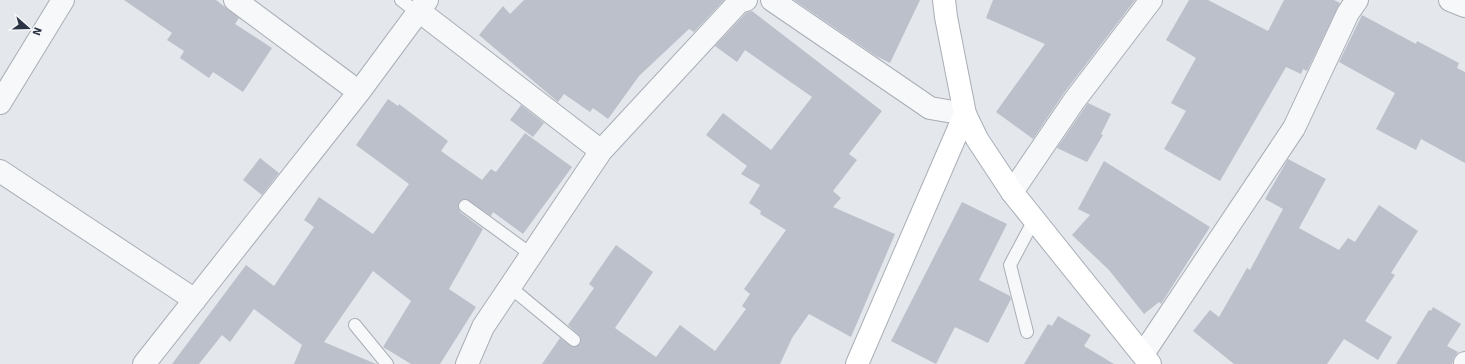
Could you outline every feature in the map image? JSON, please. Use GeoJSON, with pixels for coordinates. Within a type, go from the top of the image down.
{"type":"FeatureCollection","features":[{"type":"Feature","properties":{"kind":"street"},"geometry":{"type":"LineString","coordinates":[[0,103],[63,0]]}},
{"type":"Feature","properties":{"kind":"street"},"geometry":{"type":"LineString","coordinates":[[235,0],[359,92]]}},
{"type":"Feature","properties":{"kind":"street"},"geometry":{"type":"LineString","coordinates":[[467,364],[483,326],[601,151],[738,2],[746,0]]}},
{"type":"Feature","properties":{"kind":"street"},"geometry":{"type":"LineString","coordinates":[[772,0],[930,108],[965,114]]}},
{"type":"Feature","properties":{"kind":"street"},"geometry":{"type":"LineString","coordinates":[[944,0],[965,114],[977,139],[1012,192],[1147,359],[1294,128],[1348,13],[1357,0]]}},
{"type":"Feature","properties":{"kind":"street"},"geometry":{"type":"LineString","coordinates":[[1012,192],[1074,101],[1151,0]]}},
{"type":"Feature","properties":{"kind":"street"},"geometry":{"type":"LineString","coordinates":[[1450,0],[1465,6]]}},
{"type":"Feature","properties":{"kind":"street"},"geometry":{"type":"LineString","coordinates":[[144,364],[359,92],[416,6],[601,151]]}},
{"type":"Feature","properties":{"kind":"street"},"geometry":{"type":"LineString","coordinates":[[856,364],[965,114]]}},
{"type":"Feature","properties":{"kind":"street"},"geometry":{"type":"LineString","coordinates":[[0,171],[195,300]]}},
{"type":"Feature","properties":{"kind":"lane"},"geometry":{"type":"LineString","coordinates":[[465,206],[532,255]]}},
{"type":"Feature","properties":{"kind":"lane"},"geometry":{"type":"LineString","coordinates":[[1027,332],[1010,265],[1034,220]]}},
{"type":"Feature","properties":{"kind":"lane"},"geometry":{"type":"LineString","coordinates":[[510,287],[574,340]]}},
{"type":"Feature","properties":{"kind":"lane"},"geometry":{"type":"LineString","coordinates":[[355,325],[387,364]]}},
{"type":"Feature","properties":{"kind":"building"},"geometry":{"type":"Polygon","coordinates":[[[124,0],[216,0],[239,18],[235,24],[272,48],[243,92],[213,72],[209,78],[180,58],[184,51],[167,40],[172,33],[124,0]]]}},
{"type":"Feature","properties":{"kind":"building"},"geometry":{"type":"Polygon","coordinates":[[[524,0],[724,0],[694,32],[689,29],[639,76],[608,119],[593,108],[590,112],[564,94],[558,102],[479,35],[503,6],[510,14],[524,0]]]}},
{"type":"Feature","properties":{"kind":"building"},"geometry":{"type":"Polygon","coordinates":[[[794,0],[920,0],[890,63],[876,56],[794,0]]]}},
{"type":"Feature","properties":{"kind":"building"},"geometry":{"type":"Polygon","coordinates":[[[993,0],[1135,0],[1064,93],[1033,139],[996,112],[1045,44],[986,18],[993,0]]]}},
{"type":"Feature","properties":{"kind":"building"},"geometry":{"type":"Polygon","coordinates":[[[1189,0],[1208,0],[1268,31],[1284,0],[1334,0],[1340,3],[1307,71],[1303,69],[1301,74],[1286,67],[1220,181],[1164,149],[1186,111],[1171,103],[1196,58],[1166,40],[1189,0]]]}},
{"type":"Feature","properties":{"kind":"building"},"geometry":{"type":"Polygon","coordinates":[[[752,11],[882,111],[849,154],[857,160],[833,191],[841,198],[833,207],[895,234],[851,337],[809,314],[792,338],[780,364],[542,364],[560,338],[572,347],[580,344],[581,337],[568,325],[594,288],[589,284],[616,245],[653,272],[615,328],[656,357],[680,325],[715,351],[746,309],[742,306],[750,294],[744,289],[786,230],[760,214],[761,211],[749,203],[760,185],[741,174],[747,166],[706,135],[723,113],[771,150],[812,97],[745,50],[737,62],[715,46],[746,13],[752,11]]]}},
{"type":"Feature","properties":{"kind":"building"},"geometry":{"type":"Polygon","coordinates":[[[1362,15],[1416,44],[1417,41],[1459,63],[1457,68],[1465,72],[1465,163],[1421,139],[1416,150],[1376,129],[1395,93],[1339,62],[1362,15]]]}},
{"type":"Feature","properties":{"kind":"building"},"geometry":{"type":"Polygon","coordinates":[[[388,99],[398,106],[399,104],[448,141],[441,151],[482,180],[491,169],[496,172],[525,133],[572,167],[523,234],[493,212],[491,216],[466,199],[459,202],[458,206],[460,212],[483,229],[449,289],[476,307],[440,364],[411,364],[383,347],[411,301],[373,271],[324,342],[376,364],[294,364],[302,345],[254,309],[230,342],[222,335],[199,364],[172,364],[246,265],[274,286],[314,227],[304,220],[319,197],[373,234],[409,184],[356,145],[388,99]]]}},
{"type":"Feature","properties":{"kind":"building"},"geometry":{"type":"Polygon","coordinates":[[[1088,103],[1111,114],[1101,134],[1103,135],[1087,162],[1057,148],[1088,103]]]}},
{"type":"Feature","properties":{"kind":"building"},"geometry":{"type":"Polygon","coordinates":[[[521,105],[544,123],[533,137],[510,120],[521,105]]]}},
{"type":"Feature","properties":{"kind":"building"},"geometry":{"type":"Polygon","coordinates":[[[260,158],[279,173],[262,195],[243,180],[260,158]]]}},
{"type":"Feature","properties":{"kind":"building"},"geometry":{"type":"Polygon","coordinates":[[[1288,159],[1326,179],[1299,228],[1339,250],[1348,238],[1355,242],[1379,205],[1418,231],[1391,273],[1395,275],[1365,321],[1392,337],[1378,360],[1344,339],[1327,364],[1234,364],[1193,331],[1210,310],[1219,317],[1247,268],[1250,270],[1283,209],[1265,199],[1288,159]]]}},
{"type":"Feature","properties":{"kind":"building"},"geometry":{"type":"Polygon","coordinates":[[[1104,161],[1210,227],[1161,304],[1159,302],[1144,314],[1109,270],[1072,235],[1090,215],[1078,209],[1104,161]]]}},
{"type":"Feature","properties":{"kind":"building"},"geometry":{"type":"Polygon","coordinates":[[[962,202],[1007,224],[979,280],[1010,296],[1011,299],[988,343],[955,327],[936,364],[891,341],[962,202]]]}},
{"type":"Feature","properties":{"kind":"building"},"geometry":{"type":"Polygon","coordinates":[[[1433,307],[1461,324],[1447,346],[1458,352],[1454,357],[1452,364],[1396,364],[1429,310],[1431,311],[1433,307]]]}},
{"type":"Feature","properties":{"kind":"building"},"geometry":{"type":"Polygon","coordinates":[[[1058,316],[1091,335],[1084,346],[1114,364],[1024,364],[1048,324],[1052,326],[1058,316]]]}}]}
